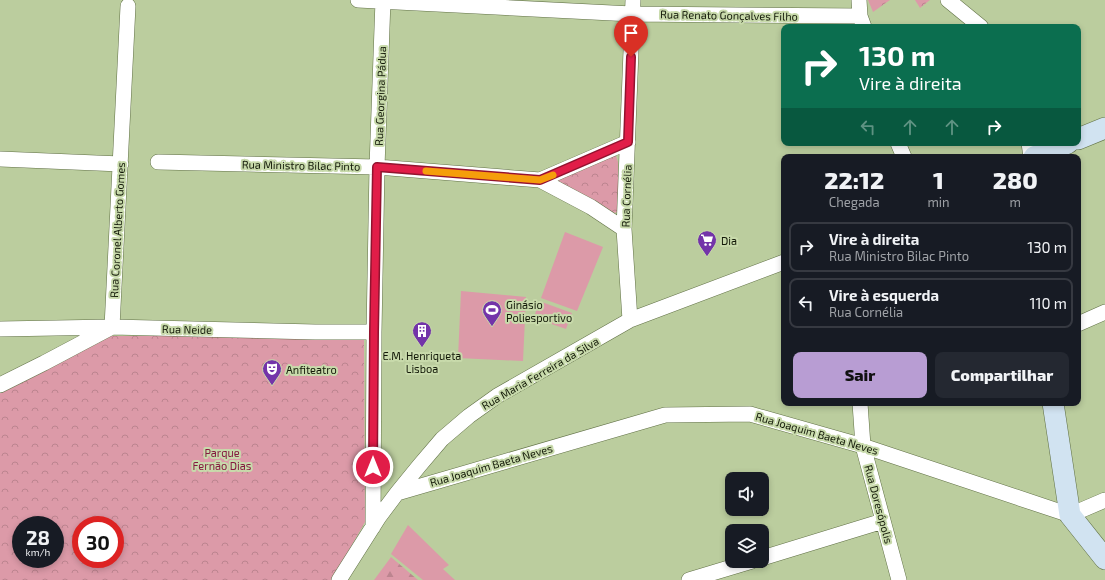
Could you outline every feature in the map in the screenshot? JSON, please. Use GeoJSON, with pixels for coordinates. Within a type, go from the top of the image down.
{"type":"FeatureCollection","features":[{"type":"Feature","properties":{"kind":"street","name":"Rua Renato Gonçalves Filho"},"geometry":{"type":"LineString","coordinates":[[358,0],[632,7],[862,22]]}},
{"type":"Feature","properties":{"kind":"street","name":"Rua Georgina Pádua"},"geometry":{"type":"LineString","coordinates":[[373,527],[377,167],[383,0]]}},
{"type":"Feature","properties":{"kind":"street"},"geometry":{"type":"LineString","coordinates":[[858,0],[862,22]]}},
{"type":"Feature","properties":{"kind":"street"},"geometry":{"type":"LineString","coordinates":[[954,1],[978,24]]}},
{"type":"Feature","properties":{"kind":"street","name":"Rua Coronel Alberto Gomes"},"geometry":{"type":"LineString","coordinates":[[112,327],[128,6]]}},
{"type":"Feature","properties":{"kind":"street","name":"Rua Cornélia"},"geometry":{"type":"LineString","coordinates":[[630,320],[624,229],[632,7]]}},
{"type":"Feature","properties":{"kind":"street"},"geometry":{"type":"LineString","coordinates":[[1081,138],[1105,128]]}},
{"type":"Feature","properties":{"kind":"street","name":"Rua Ministro Bilac Pinto"},"geometry":{"type":"LineString","coordinates":[[540,180],[628,142]]}},
{"type":"Feature","properties":{"kind":"street"},"geometry":{"type":"LineString","coordinates":[[1041,154],[1061,146]]}},
{"type":"Feature","properties":{"kind":"street"},"geometry":{"type":"LineString","coordinates":[[0,159],[121,164]]}},
{"type":"Feature","properties":{"kind":"street","name":"Rua Ministro Bilac Pinto"},"geometry":{"type":"LineString","coordinates":[[158,162],[377,167],[540,180],[591,207],[624,229]]}},
{"type":"Feature","properties":{"kind":"street","name":"Rua Maria Ferreira da Silva"},"geometry":{"type":"LineString","coordinates":[[339,580],[397,493],[442,439],[468,416],[497,396],[630,320],[781,263]]}},
{"type":"Feature","properties":{"kind":"street"},"geometry":{"type":"LineString","coordinates":[[1081,323],[1105,312]]}},
{"type":"Feature","properties":{"kind":"street"},"geometry":{"type":"LineString","coordinates":[[0,385],[112,327]]}},
{"type":"Feature","properties":{"kind":"street","name":"Rua Neide"},"geometry":{"type":"LineString","coordinates":[[0,329],[112,327],[374,332]]}},
{"type":"Feature","properties":{"kind":"street","name":"Rua Doresópolis"},"geometry":{"type":"LineString","coordinates":[[860,406],[863,446],[899,580]]}},
{"type":"Feature","properties":{"kind":"street"},"geometry":{"type":"LineString","coordinates":[[1053,406],[1070,515],[1105,559]]}},
{"type":"Feature","properties":{"kind":"street","name":"Rua Joaquim Baeta Neves"},"geometry":{"type":"LineString","coordinates":[[397,493],[665,415],[750,414],[863,446],[1070,515]]}},
{"type":"Feature","properties":{"kind":"street"},"geometry":{"type":"LineString","coordinates":[[1070,515],[1105,500]]}},
{"type":"Feature","properties":{"kind":"street"},"geometry":{"type":"LineString","coordinates":[[769,556],[883,521]]}},
{"type":"Feature","properties":{"kind":"street"},"geometry":{"type":"LineString","coordinates":[[689,580],[729,568]]}},
{"type":"Feature","properties":{"kind":"green space"},"geometry":{"type":"Polygon","coordinates":[[[868,0],[890,0],[873,12],[868,0]]]}},
{"type":"Feature","properties":{"kind":"green space"},"geometry":{"type":"Polygon","coordinates":[[[915,0],[930,0],[920,8],[915,0]]]}},
{"type":"Feature","properties":{"kind":"green space"},"geometry":{"type":"Polygon","coordinates":[[[610,156],[616,156],[618,162],[617,212],[614,213],[553,180],[610,156]]]}},
{"type":"Feature","properties":{"kind":"green space"},"geometry":{"type":"Polygon","coordinates":[[[565,232],[603,247],[577,311],[541,298],[565,232]]]}},
{"type":"Feature","properties":{"kind":"green space","name":"Ginásio Poliesportivo"},"geometry":{"type":"Polygon","coordinates":[[[461,291],[526,297],[523,361],[458,358],[461,291]]]}},
{"type":"Feature","properties":{"kind":"green space"},"geometry":{"type":"Polygon","coordinates":[[[539,301],[572,313],[566,329],[534,318],[539,301]]]}},
{"type":"Feature","properties":{"kind":"green space","name":"Parque Fernão Dias"},"geometry":{"type":"Polygon","coordinates":[[[106,336],[205,336],[364,340],[365,522],[332,580],[0,580],[0,390],[106,336]]]}},
{"type":"Feature","properties":{"kind":"green space"},"geometry":{"type":"Polygon","coordinates":[[[408,525],[449,565],[443,569],[455,580],[423,580],[391,554],[408,525]]]}},
{"type":"Feature","properties":{"kind":"green space"},"geometry":{"type":"Polygon","coordinates":[[[391,557],[418,580],[374,580],[391,557]]]}},
{"type":"Feature","properties":{"kind":"slow traffic"},"geometry":{"type":"LineString","coordinates":[[426,171],[540,180],[553,175]]}},
{"type":"Feature","properties":{"kind":"place","name":"Dia"},"geometry":{"type":"Point","coordinates":[707,257]}},
{"type":"Feature","properties":{"kind":"place","name":"Ginásio Poliesportivo"},"geometry":{"type":"Point","coordinates":[492,327]}},
{"type":"Feature","properties":{"kind":"place","name":"E.M. Henriqueta Lisboa"},"geometry":{"type":"Point","coordinates":[422,348]}},
{"type":"Feature","properties":{"kind":"place","name":"Anfiteatro"},"geometry":{"type":"Point","coordinates":[272,386]}},
{"type":"Feature","properties":{"kind":"route"},"geometry":{"type":"LineString","coordinates":[[373,467],[377,167],[540,180],[608,151],[628,142],[631,57]]}}]}
